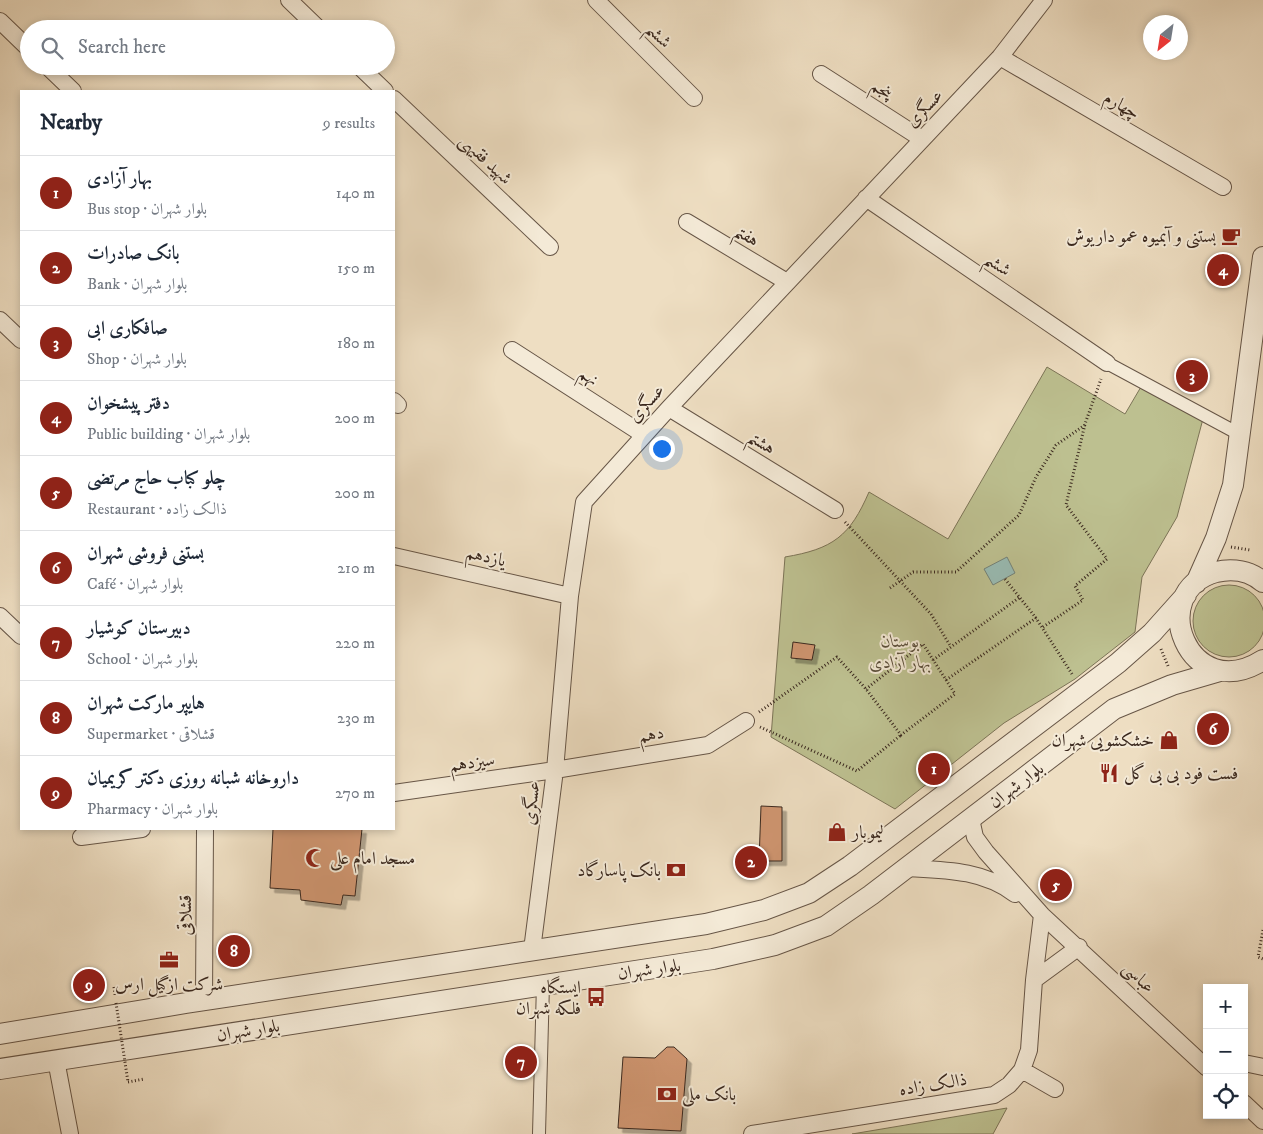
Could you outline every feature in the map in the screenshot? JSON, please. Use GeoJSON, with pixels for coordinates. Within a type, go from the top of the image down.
{"type":"FeatureCollection","features":[{"type":"Feature","properties":{"kind":"street"},"geometry":{"type":"LineString","coordinates":[[289,0],[310,20]]}},
{"type":"Feature","properties":{"kind":"street","name":"ششم"},"geometry":{"type":"LineString","coordinates":[[596,0],[694,98]]}},
{"type":"Feature","properties":{"kind":"street","name":"عسگری"},"geometry":{"type":"LineString","coordinates":[[532,950],[555,770],[570,596],[584,502],[669,408],[1000,57],[1044,0]]}},
{"type":"Feature","properties":{"kind":"street"},"geometry":{"type":"LineString","coordinates":[[0,21],[20,40]]}},
{"type":"Feature","properties":{"kind":"street","name":"چهارم"},"geometry":{"type":"LineString","coordinates":[[1000,57],[1223,187]]}},
{"type":"Feature","properties":{"kind":"street","name":"پنجم"},"geometry":{"type":"LineString","coordinates":[[821,74],[922,139]]}},
{"type":"Feature","properties":{"kind":"street"},"geometry":{"type":"LineString","coordinates":[[56,75],[71,90]]}},
{"type":"Feature","properties":{"kind":"street"},"geometry":{"type":"LineString","coordinates":[[368,75],[384,90]]}},
{"type":"Feature","properties":{"kind":"street","name":"شهید فقیهی"},"geometry":{"type":"LineString","coordinates":[[395,100],[550,247]]}},
{"type":"Feature","properties":{"kind":"street","name":"ششم"},"geometry":{"type":"LineString","coordinates":[[866,198],[1107,363]]}},
{"type":"Feature","properties":{"kind":"street","name":"هفتم"},"geometry":{"type":"LineString","coordinates":[[687,222],[787,282]]}},
{"type":"Feature","properties":{"kind":"street","name":"بلوار شهران"},"geometry":{"type":"LineString","coordinates":[[0,1034],[706,924],[764,910],[809,893],[850,866],[1118,662],[1152,633],[1191,589],[1216,538],[1233,485],[1263,257]]}},
{"type":"Feature","properties":{"kind":"street"},"geometry":{"type":"LineString","coordinates":[[0,320],[20,339]]}},
{"type":"Feature","properties":{"kind":"street","name":"نهم"},"geometry":{"type":"LineString","coordinates":[[512,350],[644,435]]}},
{"type":"Feature","properties":{"kind":"street"},"geometry":{"type":"LineString","coordinates":[[1107,363],[1239,434]]}},
{"type":"Feature","properties":{"kind":"street","name":"هشتم"},"geometry":{"type":"LineString","coordinates":[[669,408],[835,510]]}},
{"type":"Feature","properties":{"kind":"street","name":"یازدهم"},"geometry":{"type":"LineString","coordinates":[[395,556],[570,596]]}},
{"type":"Feature","properties":{"kind":"street"},"geometry":{"type":"LineString","coordinates":[[1263,582],[1256,576],[1241,571],[1225,570],[1209,574],[1191,589],[1180,610],[1180,626],[1184,642],[1192,655],[1205,665],[1228,672],[1263,677]]}},
{"type":"Feature","properties":{"kind":"street"},"geometry":{"type":"LineString","coordinates":[[0,616],[20,635]]}},
{"type":"Feature","properties":{"kind":"street","name":"بلوار شهران"},"geometry":{"type":"LineString","coordinates":[[0,1069],[713,959],[775,945],[826,926],[907,868],[1114,710],[1172,685],[1252,668],[1263,660]]}},
{"type":"Feature","properties":{"kind":"street","name":"دهم"},"geometry":{"type":"LineString","coordinates":[[555,770],[708,745],[746,721]]}},
{"type":"Feature","properties":{"kind":"street","name":"سیزدهم"},"geometry":{"type":"LineString","coordinates":[[395,793],[555,770]]}},
{"type":"Feature","properties":{"kind":"street"},"geometry":{"type":"LineString","coordinates":[[971,819],[975,837],[1042,915]]}},
{"type":"Feature","properties":{"kind":"street"},"geometry":{"type":"LineString","coordinates":[[81,838],[135,830]]}},
{"type":"Feature","properties":{"kind":"street","name":"قشلاقی"},"geometry":{"type":"LineString","coordinates":[[204,1001],[205,830]]}},
{"type":"Feature","properties":{"kind":"street"},"geometry":{"type":"LineString","coordinates":[[907,868],[954,870],[999,882],[1042,915]]}},
{"type":"Feature","properties":{"kind":"street","name":"عباسی"},"geometry":{"type":"LineString","coordinates":[[1042,915],[1079,947],[1203,1064]]}},
{"type":"Feature","properties":{"kind":"street","name":"ذالک زاده"},"geometry":{"type":"LineString","coordinates":[[752,1134],[994,1095],[1010,1085],[1022,1070],[1030,1050],[1034,980],[1042,915]]}},
{"type":"Feature","properties":{"kind":"street"},"geometry":{"type":"LineString","coordinates":[[1034,980],[1079,947]]}},
{"type":"Feature","properties":{"kind":"street"},"geometry":{"type":"LineString","coordinates":[[539,1134],[543,984]]}},
{"type":"Feature","properties":{"kind":"street"},"geometry":{"type":"LineString","coordinates":[[1188,1051],[1203,1054]]}},
{"type":"Feature","properties":{"kind":"street"},"geometry":{"type":"LineString","coordinates":[[56,1060],[70,1134]]}},
{"type":"Feature","properties":{"kind":"street"},"geometry":{"type":"LineString","coordinates":[[1248,1064],[1263,1067]]}},
{"type":"Feature","properties":{"kind":"street"},"geometry":{"type":"LineString","coordinates":[[1022,1070],[1054,1089]]}},
{"type":"Feature","properties":{"kind":"street"},"geometry":{"type":"LineString","coordinates":[[1248,1107],[1263,1121]]}},
{"type":"Feature","properties":{"kind":"path"},"geometry":{"type":"LineString","coordinates":[[1043,628],[1083,600],[1076,586],[1107,559],[1066,505],[1085,424],[1107,363]]}},
{"type":"Feature","properties":{"kind":"path"},"geometry":{"type":"LineString","coordinates":[[890,588],[913,572],[956,572],[1019,515],[1036,476],[1056,445],[1085,424]]}},
{"type":"Feature","properties":{"kind":"path"},"geometry":{"type":"LineString","coordinates":[[835,510],[932,614],[951,647]]}},
{"type":"Feature","properties":{"kind":"path"},"geometry":{"type":"LineString","coordinates":[[1228,547],[1250,550]]}},
{"type":"Feature","properties":{"kind":"path"},"geometry":{"type":"LineString","coordinates":[[1005,579],[1036,618],[1076,678]]}},
{"type":"Feature","properties":{"kind":"path"},"geometry":{"type":"LineString","coordinates":[[933,660],[1020,597]]}},
{"type":"Feature","properties":{"kind":"path"},"geometry":{"type":"LineString","coordinates":[[946,680],[1036,618]]}},
{"type":"Feature","properties":{"kind":"path"},"geometry":{"type":"LineString","coordinates":[[1159,643],[1169,668]]}},
{"type":"Feature","properties":{"kind":"path"},"geometry":{"type":"LineString","coordinates":[[746,721],[857,771],[955,694],[923,644],[866,689]]}},
{"type":"Feature","properties":{"kind":"path"},"geometry":{"type":"LineString","coordinates":[[746,721],[837,658],[866,689],[901,735]]}},
{"type":"Feature","properties":{"kind":"path"},"geometry":{"type":"LineString","coordinates":[[1263,930],[1258,957],[1263,958]]}},
{"type":"Feature","properties":{"kind":"path"},"geometry":{"type":"LineString","coordinates":[[116,1003],[128,1082],[144,1079]]}},
{"type":"Feature","properties":{"kind":"green space","name":"بوستان بهار آزادی"},"geometry":{"type":"Polygon","coordinates":[[[1047,367],[1125,414],[1145,380],[1204,415],[1177,517],[1142,577],[1135,632],[1075,679],[1004,723],[895,809],[771,737],[785,557],[816,550],[838,538],[855,520],[869,492],[948,539],[1047,367]]]}},
{"type":"Feature","properties":{"kind":"green space"},"geometry":{"type":"Polygon","coordinates":[[[1229,585],[1243,588],[1259,601],[1262,607],[1264,628],[1262,635],[1249,651],[1243,654],[1229,657],[1215,654],[1199,641],[1196,635],[1193,621],[1196,607],[1209,591],[1215,588],[1229,585]]]}},
{"type":"Feature","properties":{"kind":"green space"},"geometry":{"type":"Polygon","coordinates":[[[1007,1108],[993,1134],[852,1134],[1007,1108]]]}},
{"type":"Feature","properties":{"kind":"water"},"geometry":{"type":"Polygon","coordinates":[[[1007,557],[1015,573],[993,585],[984,569],[1007,557]]]}},
{"type":"Feature","properties":{"kind":"building"},"geometry":{"type":"Polygon","coordinates":[[[793,642],[815,645],[812,660],[791,658],[793,642]]]}},
{"type":"Feature","properties":{"kind":"building"},"geometry":{"type":"Polygon","coordinates":[[[761,806],[782,807],[782,861],[759,861],[761,806]]]}},
{"type":"Feature","properties":{"kind":"building","name":"مسجد امام علی"},"geometry":{"type":"Polygon","coordinates":[[[273,830],[362,830],[355,896],[343,895],[341,905],[301,900],[300,890],[270,888],[273,830]]]}},
{"type":"Feature","properties":{"kind":"building"},"geometry":{"type":"Polygon","coordinates":[[[667,1047],[674,1047],[687,1059],[681,1131],[618,1128],[623,1057],[655,1058],[667,1047]]]}},
{"type":"Feature","properties":{"kind":"place","name":"بستنی و آبمیوه عمو داریوش"},"geometry":{"type":"Point","coordinates":[1231,236]}},
{"type":"Feature","properties":{"kind":"place","name":"دفتر پیشخوان"},"geometry":{"type":"Point","coordinates":[1223,270]}},
{"type":"Feature","properties":{"kind":"place","name":"صافکاری ابی"},"geometry":{"type":"Point","coordinates":[1192,376]}},
{"type":"Feature","properties":{"kind":"place","name":"بستنی فروشی شهران"},"geometry":{"type":"Point","coordinates":[1213,729]}},
{"type":"Feature","properties":{"kind":"place","name":"خشکشویی شهران"},"geometry":{"type":"Point","coordinates":[1169,740]}},
{"type":"Feature","properties":{"kind":"place","name":"بهار آزادی"},"geometry":{"type":"Point","coordinates":[934,769]}},
{"type":"Feature","properties":{"kind":"place","name":"فست فود بی بی گل"},"geometry":{"type":"Point","coordinates":[1109,773]}},
{"type":"Feature","properties":{"kind":"place","name":"لیموبار"},"geometry":{"type":"Point","coordinates":[837,832]}},
{"type":"Feature","properties":{"kind":"place","name":"مسجد امام علی"},"geometry":{"type":"Point","coordinates":[315,858]}},
{"type":"Feature","properties":{"kind":"place","name":"بانک صادرات"},"geometry":{"type":"Point","coordinates":[751,862]}},
{"type":"Feature","properties":{"kind":"place","name":"بانک پاسارگاد"},"geometry":{"type":"Point","coordinates":[676,870]}},
{"type":"Feature","properties":{"kind":"place","name":"چلو کباب حاج مرتضی"},"geometry":{"type":"Point","coordinates":[1056,885]}},
{"type":"Feature","properties":{"kind":"place","name":"هایپر مارکت شهران"},"geometry":{"type":"Point","coordinates":[234,951]}},
{"type":"Feature","properties":{"kind":"place","name":"شرکت ازگیل ارس"},"geometry":{"type":"Point","coordinates":[169,960]}},
{"type":"Feature","properties":{"kind":"place","name":"داروخانه شبانه روزی دکتر کریمیان"},"geometry":{"type":"Point","coordinates":[89,985]}},
{"type":"Feature","properties":{"kind":"place","name":"ایستگاه فلکه شهران"},"geometry":{"type":"Point","coordinates":[596,997]}},
{"type":"Feature","properties":{"kind":"place","name":"دبیرستان کوشیار"},"geometry":{"type":"Point","coordinates":[521,1062]}},
{"type":"Feature","properties":{"kind":"place","name":"بانک ملی"},"geometry":{"type":"Point","coordinates":[667,1094]}}]}
